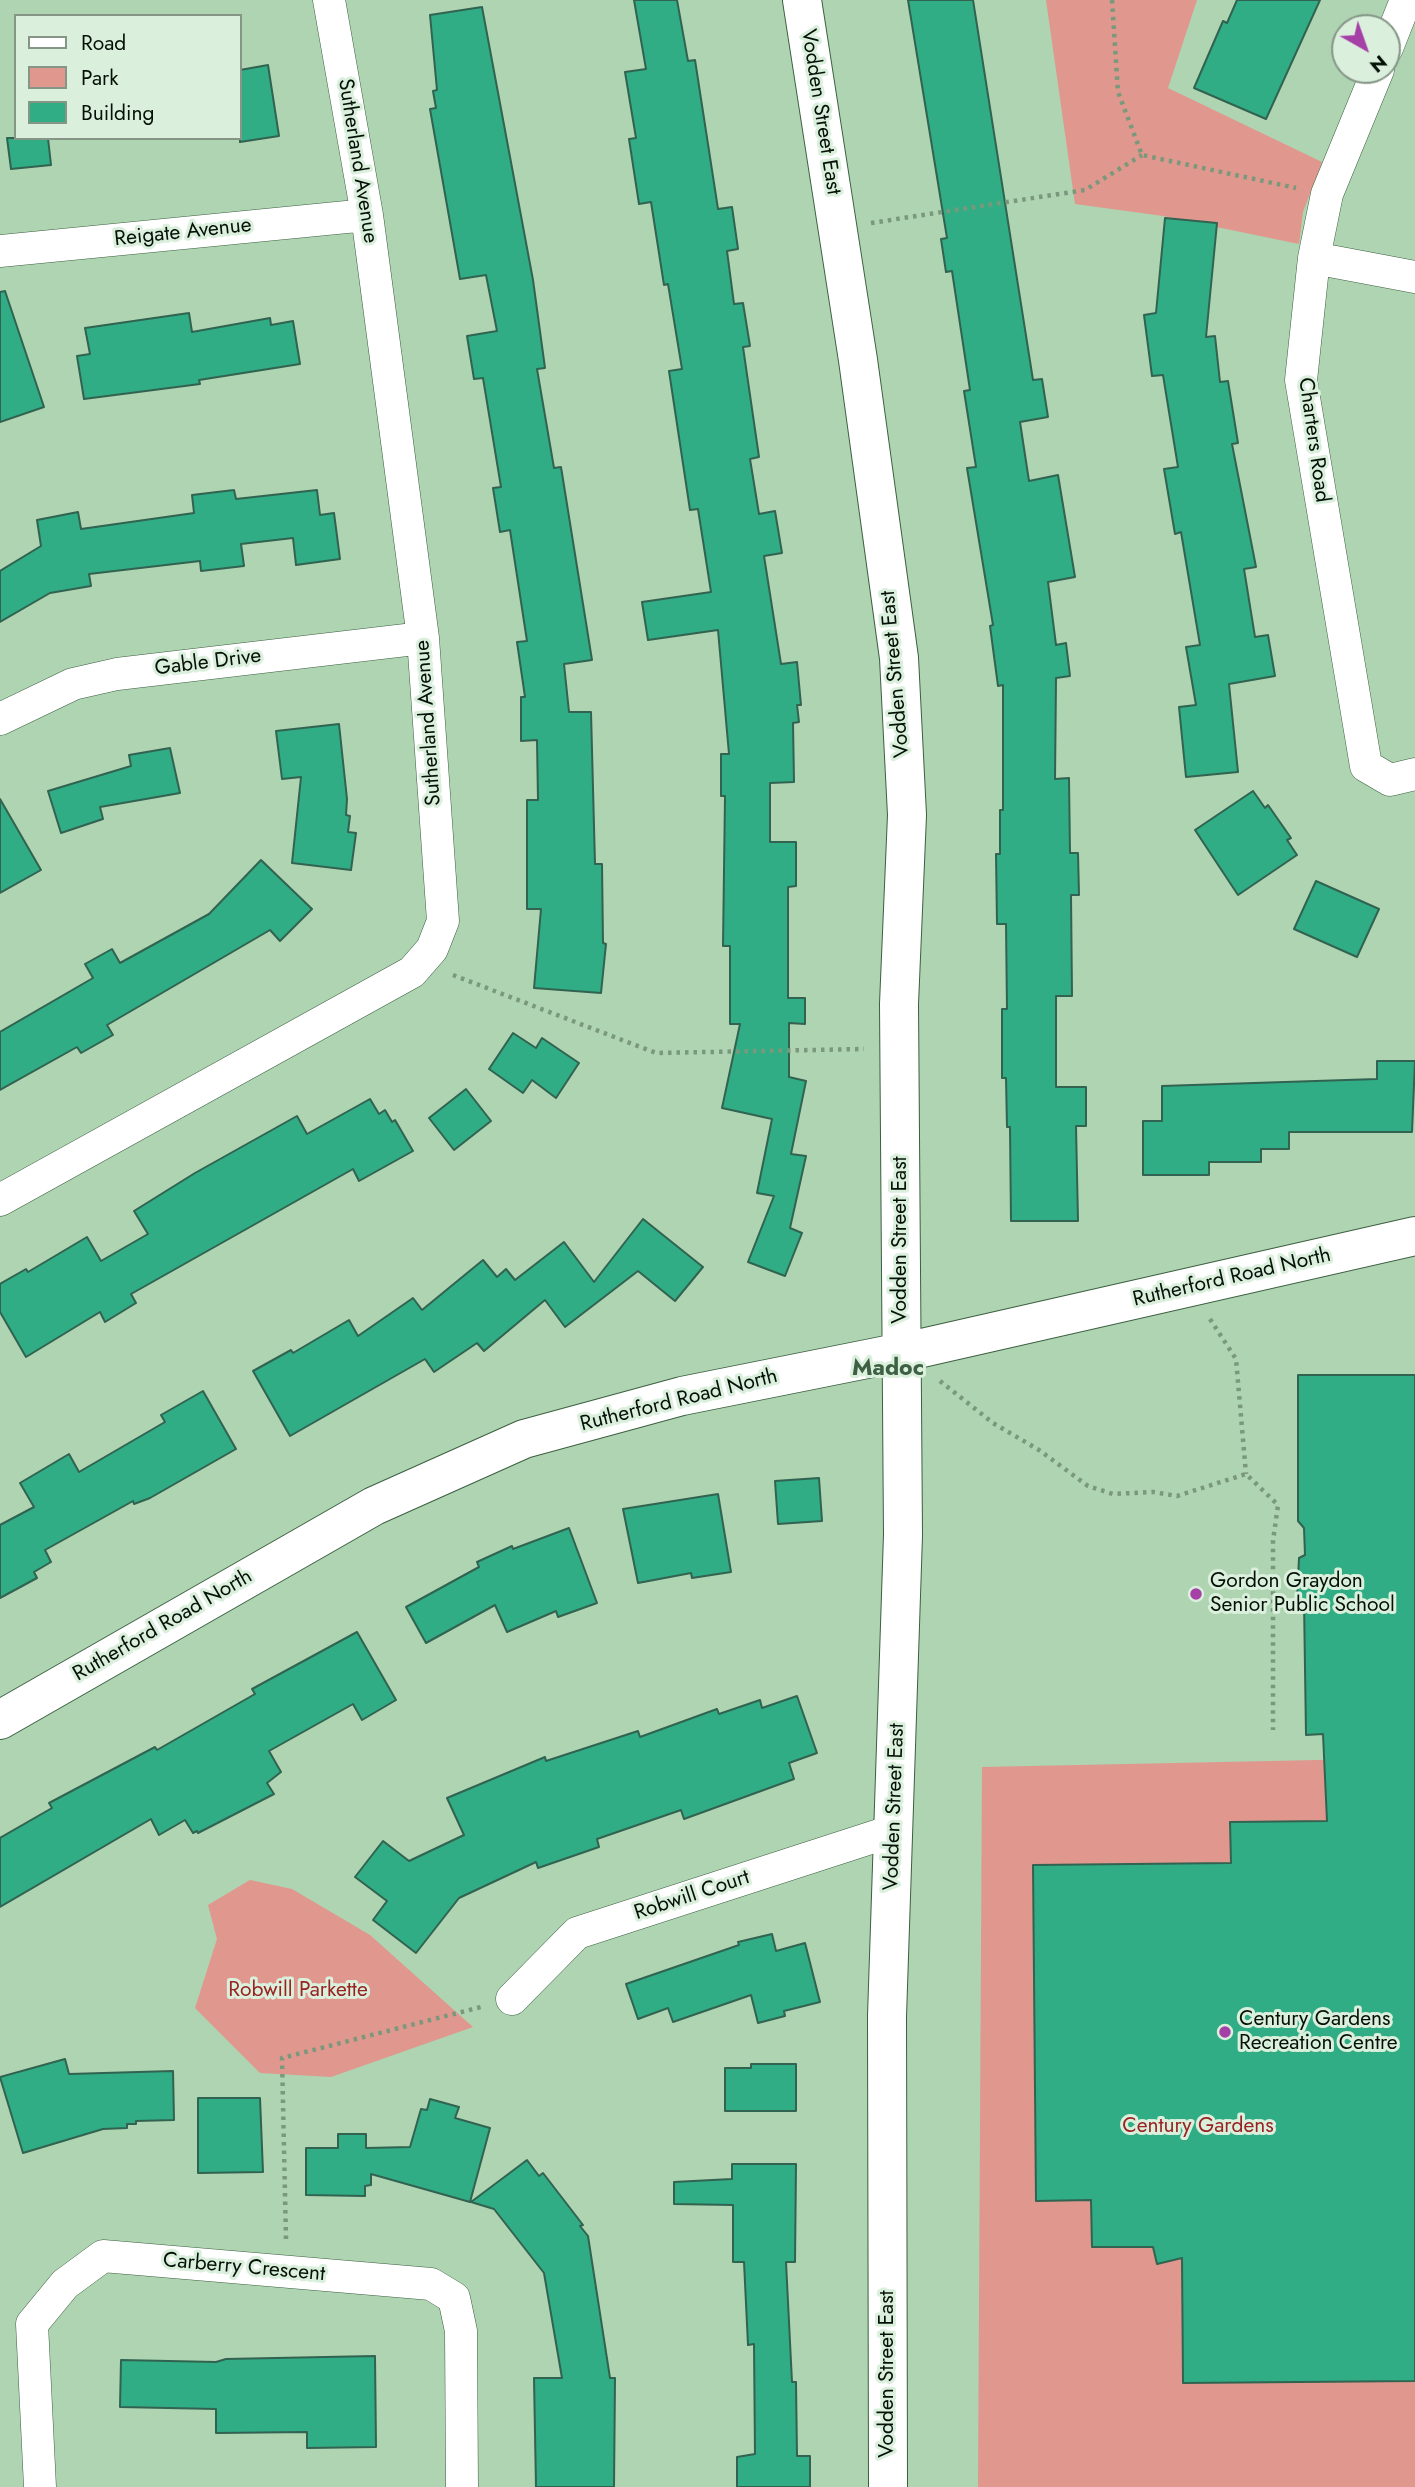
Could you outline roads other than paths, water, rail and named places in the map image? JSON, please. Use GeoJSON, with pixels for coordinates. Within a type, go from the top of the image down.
{"type":"FeatureCollection","features":[{"type":"Feature","properties":{"kind":"street","name":"Sutherland Avenue"},"geometry":{"type":"LineString","coordinates":[[0,1200],[412,972],[432,949],[443,921],[423,638],[367,215],[329,0]]}},
{"type":"Feature","properties":{"kind":"street","name":"Vodden Street East"},"geometry":{"type":"LineString","coordinates":[[802,0],[839,228],[899,658],[907,815],[900,1048],[903,1535],[887,2016],[888,2487]]}},
{"type":"Feature","properties":{"kind":"street","name":"Charters Road"},"geometry":{"type":"LineString","coordinates":[[1372,84],[1327,194],[1314,258],[1301,380],[1366,766],[1390,780],[1415,774]]}},
{"type":"Feature","properties":{"kind":"street","name":"Reigate Avenue"},"geometry":{"type":"LineString","coordinates":[[0,251],[367,215]]}},
{"type":"Feature","properties":{"kind":"street"},"geometry":{"type":"LineString","coordinates":[[1314,258],[1415,277]]}},
{"type":"Feature","properties":{"kind":"street","name":"Gable Drive"},"geometry":{"type":"LineString","coordinates":[[0,719],[72,684],[117,674],[423,638]]}},
{"type":"Feature","properties":{"kind":"street","name":"Rutherford Road North"},"geometry":{"type":"LineString","coordinates":[[0,1720],[374,1506],[524,1439],[682,1396],[922,1348],[1415,1236]]}},
{"type":"Feature","properties":{"kind":"street","name":"Robwill Court"},"geometry":{"type":"LineString","coordinates":[[512,1999],[577,1933],[895,1830]]}},
{"type":"Feature","properties":{"kind":"street","name":"Carberry Crescent"},"geometry":{"type":"LineString","coordinates":[[40,2487],[32,2324],[65,2284],[103,2256],[431,2284],[454,2298],[461,2331],[462,2487]]}},
{"type":"Feature","properties":{"kind":"place","name":"Gordon Graydon Senior Public School"},"geometry":{"type":"Point","coordinates":[1196,1594]}},
{"type":"Feature","properties":{"kind":"place","name":"Century Gardens Recreation Centre"},"geometry":{"type":"Point","coordinates":[1225,2032]}},
{"type":"Feature","properties":{"kind":"district","name":"Madoc"},"geometry":{"type":"Point","coordinates":[888,1369]}},
{"type":"Feature","properties":{"kind":"park label","name":"Robwill Parkette"},"geometry":{"type":"Point","coordinates":[298,1991]}},
{"type":"Feature","properties":{"kind":"park label","name":"Century Gardens"},"geometry":{"type":"Point","coordinates":[1198,2127]}}]}
